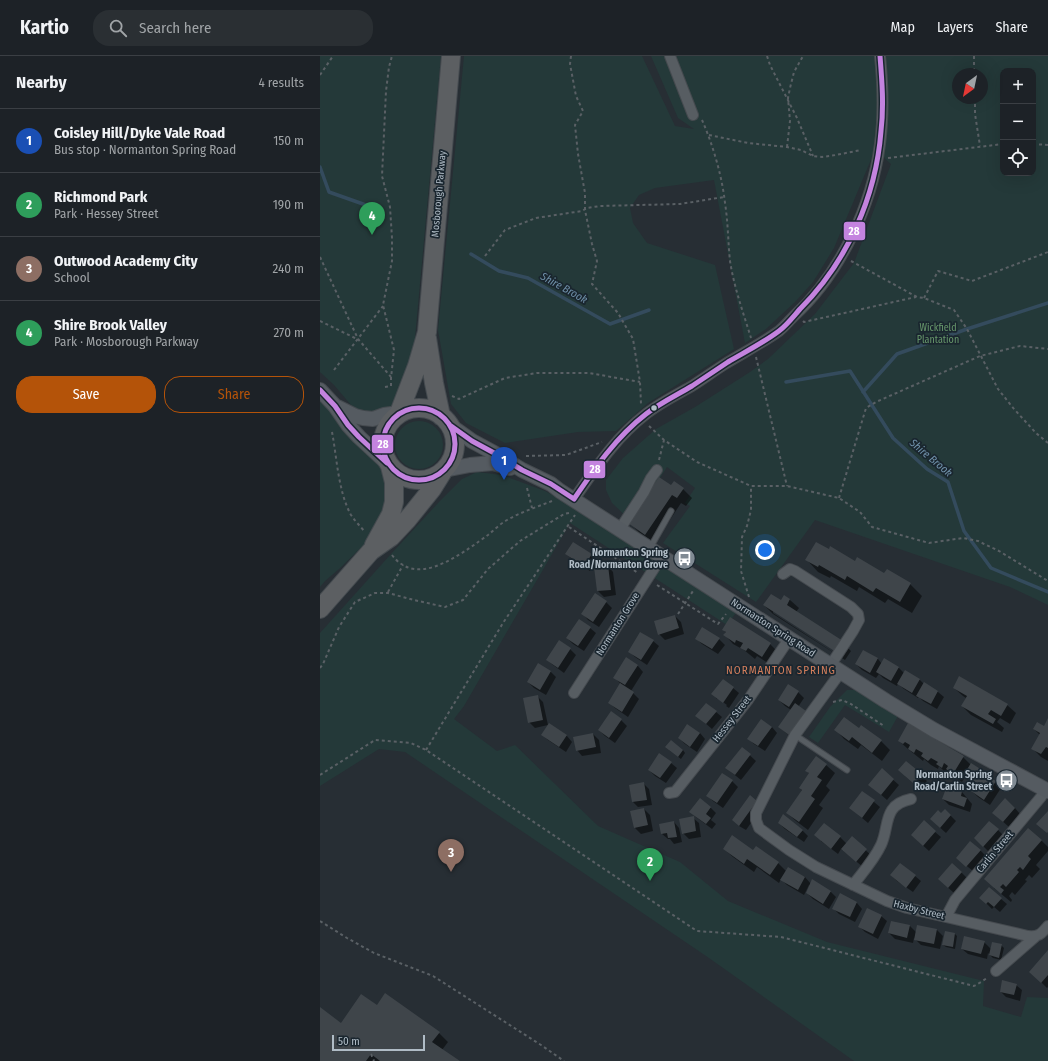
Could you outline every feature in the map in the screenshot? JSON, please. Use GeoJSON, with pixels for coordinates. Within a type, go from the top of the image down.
{"type":"FeatureCollection","features":[{"type":"Feature","properties":{"kind":"highway","name":"Mosborough Parkway"},"geometry":{"type":"LineString","coordinates":[[399,414],[426,332],[451,56]]}},
{"type":"Feature","properties":{"kind":"highway","name":"Mosborough Parkway"},"geometry":{"type":"LineString","coordinates":[[426,332],[434,383],[446,421]]}},
{"type":"Feature","properties":{"kind":"highway"},"geometry":{"type":"LineString","coordinates":[[320,609],[371,551],[391,514],[394,502],[394,482],[384,456],[382,440],[384,432],[392,419],[404,410],[418,408],[430,410],[446,421],[455,440],[455,448],[451,460],[432,489],[407,520],[391,537],[371,551]]}},
{"type":"Feature","properties":{"kind":"highway"},"geometry":{"type":"LineString","coordinates":[[388,464],[401,476],[413,480],[431,478],[443,471]]}},
{"type":"Feature","properties":{"kind":"main road"},"geometry":{"type":"LineString","coordinates":[[320,390],[335,406],[348,425],[359,437],[388,464]]}},
{"type":"Feature","properties":{"kind":"main road"},"geometry":{"type":"LineString","coordinates":[[335,406],[355,416],[363,418],[373,419],[384,415],[399,414]]}},
{"type":"Feature","properties":{"kind":"main road","name":"Normanton Spring Road"},"geometry":{"type":"LineString","coordinates":[[446,421],[472,441],[522,470],[551,484],[578,505],[650,548],[735,608],[789,639],[886,701],[934,730],[1047,790]]}},
{"type":"Feature","properties":{"kind":"main road","name":"Normanton Spring Road"},"geometry":{"type":"LineString","coordinates":[[443,471],[470,465],[492,463],[522,470]]}},
{"type":"Feature","properties":{"kind":"street"},"geometry":{"type":"LineString","coordinates":[[670,56],[696,115]]}},
{"type":"Feature","properties":{"kind":"street"},"geometry":{"type":"LineString","coordinates":[[578,505],[612,446],[643,416],[661,403],[754,348],[780,330],[806,306],[825,281],[860,219],[872,182],[880,144],[883,116],[880,56]]}},
{"type":"Feature","properties":{"kind":"street"},"geometry":{"type":"LineString","coordinates":[[620,529],[657,470]]}},
{"type":"Feature","properties":{"kind":"street","name":"Normanton Grove"},"geometry":{"type":"LineString","coordinates":[[574,693],[662,556]]}},
{"type":"Feature","properties":{"kind":"street","name":"Haxby Street"},"geometry":{"type":"LineString","coordinates":[[783,574],[790,569],[795,571],[852,607],[858,614],[859,620],[818,703],[795,735],[756,813],[756,820],[759,828],[789,850],[816,867],[887,901],[906,908],[1035,937]]}},
{"type":"Feature","properties":{"kind":"street","name":"Hessey Street"},"geometry":{"type":"LineString","coordinates":[[669,793],[675,792],[738,713],[789,639]]}},
{"type":"Feature","properties":{"kind":"street","name":"Carlin Street"},"geometry":{"type":"LineString","coordinates":[[946,917],[955,900],[1047,790]]}},
{"type":"Feature","properties":{"kind":"street"},"geometry":{"type":"LineString","coordinates":[[853,885],[874,858],[882,843],[889,815],[896,806],[905,800],[911,799]]}},
{"type":"Feature","properties":{"kind":"street"},"geometry":{"type":"LineString","coordinates":[[996,971],[1035,937],[1041,934],[1048,926]]}},
{"type":"Feature","properties":{"kind":"lane"},"geometry":{"type":"LineString","coordinates":[[650,548],[671,511]]}},
{"type":"Feature","properties":{"kind":"lane"},"geometry":{"type":"LineString","coordinates":[[795,735],[847,770]]}},
{"type":"Feature","properties":{"kind":"path"},"geometry":{"type":"LineString","coordinates":[[320,75],[333,56]]}},
{"type":"Feature","properties":{"kind":"path"},"geometry":{"type":"LineString","coordinates":[[334,370],[383,305],[392,261],[390,207],[382,176],[386,91],[392,56]]}},
{"type":"Feature","properties":{"kind":"path"},"geometry":{"type":"LineString","coordinates":[[571,56],[570,64],[576,96],[583,111],[575,125],[585,210],[597,261],[592,284],[618,313],[633,339],[640,382],[643,416],[664,440],[697,462],[751,486],[787,486],[839,498],[860,512],[872,527],[929,543],[963,538],[978,541],[999,551],[1048,580]]}},
{"type":"Feature","properties":{"kind":"path"},"geometry":{"type":"LineString","coordinates":[[766,56],[788,98],[813,156]]}},
{"type":"Feature","properties":{"kind":"path"},"geometry":{"type":"LineString","coordinates":[[787,147],[790,121],[788,98],[794,72],[804,56]]}},
{"type":"Feature","properties":{"kind":"path"},"geometry":{"type":"LineString","coordinates":[[974,56],[974,68]]}},
{"type":"Feature","properties":{"kind":"path"},"geometry":{"type":"LineString","coordinates":[[975,104],[980,146]]}},
{"type":"Feature","properties":{"kind":"path"},"geometry":{"type":"LineString","coordinates":[[696,115],[709,135],[720,177],[724,197],[730,262],[754,348],[787,486]]}},
{"type":"Feature","properties":{"kind":"path"},"geometry":{"type":"LineString","coordinates":[[709,135],[748,143],[787,147],[801,150],[813,156],[822,157],[861,150]]}},
{"type":"Feature","properties":{"kind":"path"},"geometry":{"type":"LineString","coordinates":[[877,160],[1000,144]]}},
{"type":"Feature","properties":{"kind":"path"},"geometry":{"type":"LineString","coordinates":[[1036,144],[1048,146]]}},
{"type":"Feature","properties":{"kind":"path"},"geometry":{"type":"LineString","coordinates":[[485,256],[505,230],[536,218],[582,211],[600,206],[680,204],[724,197]]}},
{"type":"Feature","properties":{"kind":"path"},"geometry":{"type":"LineString","coordinates":[[924,298],[938,271],[972,281],[1048,252]]}},
{"type":"Feature","properties":{"kind":"path"},"geometry":{"type":"LineString","coordinates":[[841,255],[917,297]]}},
{"type":"Feature","properties":{"kind":"path"},"geometry":{"type":"LineString","coordinates":[[320,257],[358,339],[391,378]]}},
{"type":"Feature","properties":{"kind":"path"},"geometry":{"type":"LineString","coordinates":[[797,314],[804,322],[917,297],[924,298],[954,310],[967,329],[998,389],[1036,434],[1048,443]]}},
{"type":"Feature","properties":{"kind":"path"},"geometry":{"type":"LineString","coordinates":[[383,305],[394,350],[391,386]]}},
{"type":"Feature","properties":{"kind":"path"},"geometry":{"type":"LineString","coordinates":[[320,321],[358,339]]}},
{"type":"Feature","properties":{"kind":"path"},"geometry":{"type":"LineString","coordinates":[[839,498],[866,408],[876,402],[980,356],[1020,346],[1048,349]]}},
{"type":"Feature","properties":{"kind":"path"},"geometry":{"type":"LineString","coordinates":[[450,395],[459,399],[505,378],[537,373],[589,372],[640,382]]}},
{"type":"Feature","properties":{"kind":"path"},"geometry":{"type":"LineString","coordinates":[[332,432],[345,502],[352,515],[366,532]]}},
{"type":"Feature","properties":{"kind":"path"},"geometry":{"type":"LineString","coordinates":[[657,470],[664,440]]}},
{"type":"Feature","properties":{"kind":"path"},"geometry":{"type":"LineString","coordinates":[[525,456],[566,455],[602,442]]}},
{"type":"Feature","properties":{"kind":"path"},"geometry":{"type":"LineString","coordinates":[[653,582],[718,624],[749,597],[741,572],[742,537],[747,526],[751,510],[751,486]]}},
{"type":"Feature","properties":{"kind":"path"},"geometry":{"type":"LineString","coordinates":[[527,488],[532,508]]}},
{"type":"Feature","properties":{"kind":"path"},"geometry":{"type":"LineString","coordinates":[[391,555],[403,565],[411,569],[426,569],[445,563],[469,549],[506,520],[532,508],[553,501]]}},
{"type":"Feature","properties":{"kind":"path"},"geometry":{"type":"LineString","coordinates":[[320,668],[339,626],[355,602],[375,593],[388,593],[445,607],[463,600],[488,569],[520,541],[578,505]]}},
{"type":"Feature","properties":{"kind":"path"},"geometry":{"type":"LineString","coordinates":[[426,750],[503,623],[578,505]]}},
{"type":"Feature","properties":{"kind":"path"},"geometry":{"type":"LineString","coordinates":[[569,527],[640,575]]}},
{"type":"Feature","properties":{"kind":"path"},"geometry":{"type":"LineString","coordinates":[[388,593],[403,565]]}},
{"type":"Feature","properties":{"kind":"path"},"geometry":{"type":"LineString","coordinates":[[678,614],[696,587]]}},
{"type":"Feature","properties":{"kind":"path"},"geometry":{"type":"LineString","coordinates":[[818,703],[842,700],[851,704],[884,726]]}},
{"type":"Feature","properties":{"kind":"path"},"geometry":{"type":"LineString","coordinates":[[320,775],[375,740],[411,743],[426,750],[697,932],[782,937],[974,986],[996,971]]}},
{"type":"Feature","properties":{"kind":"path"},"geometry":{"type":"LineString","coordinates":[[320,921],[374,953],[433,976],[564,1061]]}},
{"type":"Feature","properties":{"kind":"path"},"geometry":{"type":"LineString","coordinates":[[371,1054],[374,1061]]}},
{"type":"Feature","properties":{"kind":"green space"},"geometry":{"type":"Polygon","coordinates":[[[320,56],[441,56],[415,338],[415,360],[394,405],[383,412],[359,410],[351,405],[334,385],[320,372],[320,56]]]}},
{"type":"Feature","properties":{"kind":"green space","name":"Wickfield Plantation"},"geometry":{"type":"Polygon","coordinates":[[[464,56],[642,56],[675,126],[694,129],[678,118],[651,56],[1048,56],[1048,605],[1010,587],[815,520],[756,602],[663,543],[690,506],[685,503],[695,488],[667,467],[632,522],[612,503],[606,490],[606,480],[623,458],[656,429],[695,407],[768,359],[815,314],[854,263],[891,164],[875,150],[834,248],[813,282],[795,302],[766,329],[745,343],[714,180],[655,188],[639,195],[630,208],[633,223],[647,243],[715,265],[734,349],[648,403],[616,431],[578,432],[505,443],[466,423],[451,404],[438,330],[464,56]]]}},
{"type":"Feature","properties":{"kind":"green space"},"geometry":{"type":"Polygon","coordinates":[[[320,392],[379,463],[389,483],[388,503],[371,538],[320,587],[320,392]]]}},
{"type":"Feature","properties":{"kind":"green space"},"geometry":{"type":"Polygon","coordinates":[[[419,421],[428,423],[436,428],[441,436],[443,445],[441,454],[436,462],[428,467],[419,469],[410,467],[402,462],[397,454],[395,445],[397,436],[402,428],[410,423],[419,421]]]}},
{"type":"Feature","properties":{"kind":"green space"},"geometry":{"type":"Polygon","coordinates":[[[477,472],[502,475],[545,491],[579,509],[738,610],[727,625],[570,523],[464,706],[454,719],[497,751],[515,745],[598,826],[680,862],[728,901],[827,942],[984,981],[983,1006],[1021,1017],[1027,997],[1048,998],[1048,1061],[854,1061],[709,958],[405,752],[379,749],[320,786],[320,633],[439,502],[462,479],[477,472]]]}},
{"type":"Feature","properties":{"kind":"green space"},"geometry":{"type":"Polygon","coordinates":[[[847,690],[855,690],[898,716],[889,732],[845,705],[818,743],[809,737],[830,707],[847,690]]]}},
{"type":"Feature","properties":{"kind":"building"},"geometry":{"type":"Polygon","coordinates":[[[659,477],[671,485],[674,481],[684,488],[677,498],[672,495],[645,535],[628,523],[659,477]]]}},
{"type":"Feature","properties":{"kind":"building"},"geometry":{"type":"Polygon","coordinates":[[[573,542],[592,554],[584,566],[565,554],[573,542]]]}},
{"type":"Feature","properties":{"kind":"building"},"geometry":{"type":"Polygon","coordinates":[[[816,542],[829,549],[830,546],[855,561],[857,557],[884,573],[887,569],[911,583],[900,602],[876,588],[873,592],[847,576],[845,580],[819,565],[818,567],[805,560],[816,542]]]}},
{"type":"Feature","properties":{"kind":"building"},"geometry":{"type":"Polygon","coordinates":[[[608,565],[611,590],[597,591],[594,567],[608,565]]]}},
{"type":"Feature","properties":{"kind":"building"},"geometry":{"type":"Polygon","coordinates":[[[595,593],[607,601],[593,622],[581,614],[595,593]]]}},
{"type":"Feature","properties":{"kind":"building"},"geometry":{"type":"Polygon","coordinates":[[[771,594],[781,600],[784,595],[790,599],[787,605],[843,641],[836,652],[763,605],[771,594]]]}},
{"type":"Feature","properties":{"kind":"building"},"geometry":{"type":"Polygon","coordinates":[[[675,615],[679,628],[658,635],[654,621],[675,615]]]}},
{"type":"Feature","properties":{"kind":"building"},"geometry":{"type":"Polygon","coordinates":[[[730,617],[771,643],[762,657],[748,648],[746,651],[740,648],[743,643],[736,640],[735,643],[723,635],[726,632],[722,630],[730,617]]]}},
{"type":"Feature","properties":{"kind":"building"},"geometry":{"type":"Polygon","coordinates":[[[579,619],[591,627],[578,646],[566,638],[579,619]]]}},
{"type":"Feature","properties":{"kind":"building"},"geometry":{"type":"Polygon","coordinates":[[[702,627],[720,638],[712,649],[695,639],[702,627]]]}},
{"type":"Feature","properties":{"kind":"building"},"geometry":{"type":"Polygon","coordinates":[[[640,632],[654,640],[641,660],[628,652],[640,632]]]}},
{"type":"Feature","properties":{"kind":"building"},"geometry":{"type":"Polygon","coordinates":[[[559,640],[571,648],[558,668],[546,660],[559,640]]]}},
{"type":"Feature","properties":{"kind":"building"},"geometry":{"type":"Polygon","coordinates":[[[863,650],[878,658],[870,673],[855,664],[863,650]]]}},
{"type":"Feature","properties":{"kind":"building"},"geometry":{"type":"Polygon","coordinates":[[[626,657],[638,665],[625,685],[613,678],[626,657]]]}},
{"type":"Feature","properties":{"kind":"building"},"geometry":{"type":"Polygon","coordinates":[[[884,658],[899,667],[891,681],[876,672],[884,658]]]}},
{"type":"Feature","properties":{"kind":"building"},"geometry":{"type":"Polygon","coordinates":[[[538,663],[551,671],[540,690],[527,682],[538,663]]]}},
{"type":"Feature","properties":{"kind":"building"},"geometry":{"type":"Polygon","coordinates":[[[905,670],[920,679],[912,693],[897,684],[905,670]]]}},
{"type":"Feature","properties":{"kind":"building"},"geometry":{"type":"Polygon","coordinates":[[[959,676],[1008,704],[1001,716],[991,710],[988,714],[996,719],[993,724],[961,706],[967,696],[953,688],[959,676]]]}},
{"type":"Feature","properties":{"kind":"building"},"geometry":{"type":"Polygon","coordinates":[[[723,679],[734,687],[723,703],[711,694],[723,679]]]}},
{"type":"Feature","properties":{"kind":"building"},"geometry":{"type":"Polygon","coordinates":[[[924,682],[938,691],[931,704],[916,696],[924,682]]]}},
{"type":"Feature","properties":{"kind":"building"},"geometry":{"type":"Polygon","coordinates":[[[620,683],[634,692],[622,712],[608,703],[620,683]]]}},
{"type":"Feature","properties":{"kind":"building"},"geometry":{"type":"Polygon","coordinates":[[[788,684],[799,691],[789,707],[778,700],[788,684]]]}},
{"type":"Feature","properties":{"kind":"building"},"geometry":{"type":"Polygon","coordinates":[[[538,695],[543,720],[528,723],[523,698],[538,695]]]}},
{"type":"Feature","properties":{"kind":"building"},"geometry":{"type":"Polygon","coordinates":[[[706,703],[717,711],[706,724],[695,716],[706,703]]]}},
{"type":"Feature","properties":{"kind":"building"},"geometry":{"type":"Polygon","coordinates":[[[795,703],[806,711],[789,735],[778,727],[795,703]]]}},
{"type":"Feature","properties":{"kind":"building"},"geometry":{"type":"Polygon","coordinates":[[[611,711],[622,719],[609,738],[598,730],[611,711]]]}},
{"type":"Feature","properties":{"kind":"building"},"geometry":{"type":"Polygon","coordinates":[[[844,717],[859,728],[861,725],[882,740],[872,753],[852,737],[849,741],[834,730],[844,717]]]}},
{"type":"Feature","properties":{"kind":"building"},"geometry":{"type":"Polygon","coordinates":[[[1048,718],[1048,748],[1046,747],[1041,754],[1031,749],[1040,733],[1033,729],[1037,722],[1044,726],[1048,718]]]}},
{"type":"Feature","properties":{"kind":"building"},"geometry":{"type":"Polygon","coordinates":[[[761,719],[772,727],[758,746],[747,739],[761,719]]]}},
{"type":"Feature","properties":{"kind":"building"},"geometry":{"type":"Polygon","coordinates":[[[549,723],[567,735],[559,747],[541,735],[549,723]]]}},
{"type":"Feature","properties":{"kind":"building"},"geometry":{"type":"Polygon","coordinates":[[[908,723],[964,756],[953,774],[946,769],[948,766],[944,763],[942,768],[936,764],[938,762],[931,758],[928,761],[921,756],[923,753],[916,749],[914,753],[908,749],[910,745],[905,742],[903,744],[898,741],[908,723]]]}},
{"type":"Feature","properties":{"kind":"building"},"geometry":{"type":"Polygon","coordinates":[[[687,724],[700,733],[690,747],[678,738],[687,724]]]}},
{"type":"Feature","properties":{"kind":"building"},"geometry":{"type":"Polygon","coordinates":[[[593,733],[596,747],[576,751],[573,737],[593,733]]]}},
{"type":"Feature","properties":{"kind":"building"},"geometry":{"type":"Polygon","coordinates":[[[671,740],[683,750],[678,757],[665,747],[671,740]]]}},
{"type":"Feature","properties":{"kind":"building"},"geometry":{"type":"Polygon","coordinates":[[[742,747],[751,754],[735,775],[725,768],[742,747]]]}},
{"type":"Feature","properties":{"kind":"building"},"geometry":{"type":"Polygon","coordinates":[[[659,753],[672,762],[660,778],[648,770],[659,753]]]}},
{"type":"Feature","properties":{"kind":"building"},"geometry":{"type":"Polygon","coordinates":[[[816,756],[827,764],[817,777],[822,780],[811,796],[815,799],[799,822],[786,813],[802,790],[799,788],[809,773],[805,771],[816,756]]]}},
{"type":"Feature","properties":{"kind":"building"},"geometry":{"type":"Polygon","coordinates":[[[906,761],[922,774],[914,784],[898,770],[906,761]]]}},
{"type":"Feature","properties":{"kind":"building"},"geometry":{"type":"Polygon","coordinates":[[[971,763],[985,772],[983,774],[996,781],[984,800],[971,791],[975,784],[963,776],[971,763]]]}},
{"type":"Feature","properties":{"kind":"building"},"geometry":{"type":"Polygon","coordinates":[[[882,768],[894,779],[881,795],[868,785],[882,768]]]}},
{"type":"Feature","properties":{"kind":"building"},"geometry":{"type":"Polygon","coordinates":[[[722,773],[733,780],[717,803],[706,796],[722,773]]]}},
{"type":"Feature","properties":{"kind":"building"},"geometry":{"type":"Polygon","coordinates":[[[644,782],[647,800],[632,802],[629,785],[644,782]]]}},
{"type":"Feature","properties":{"kind":"building"},"geometry":{"type":"Polygon","coordinates":[[[947,786],[962,791],[961,796],[967,798],[964,807],[942,799],[947,786]]]}},
{"type":"Feature","properties":{"kind":"building"},"geometry":{"type":"Polygon","coordinates":[[[862,791],[875,800],[862,818],[849,808],[862,791]]]}},
{"type":"Feature","properties":{"kind":"building"},"geometry":{"type":"Polygon","coordinates":[[[750,795],[757,801],[739,826],[732,820],[750,795]]]}},
{"type":"Feature","properties":{"kind":"building"},"geometry":{"type":"Polygon","coordinates":[[[700,798],[711,807],[706,814],[711,818],[706,824],[689,812],[700,798]]]}},
{"type":"Feature","properties":{"kind":"building"},"geometry":{"type":"Polygon","coordinates":[[[1005,798],[1015,808],[1003,822],[992,813],[1005,798]]]}},
{"type":"Feature","properties":{"kind":"building"},"geometry":{"type":"Polygon","coordinates":[[[644,808],[648,825],[634,828],[630,811],[644,808]]]}},
{"type":"Feature","properties":{"kind":"building"},"geometry":{"type":"Polygon","coordinates":[[[945,809],[951,815],[940,828],[930,819],[938,810],[941,813],[945,809]]]}},
{"type":"Feature","properties":{"kind":"building"},"geometry":{"type":"Polygon","coordinates":[[[1048,811],[1048,832],[1047,833],[1036,824],[1048,811]]]}},
{"type":"Feature","properties":{"kind":"building"},"geometry":{"type":"Polygon","coordinates":[[[783,814],[803,830],[797,837],[778,823],[783,814]]]}},
{"type":"Feature","properties":{"kind":"building"},"geometry":{"type":"Polygon","coordinates":[[[694,816],[696,831],[682,834],[679,819],[694,816]]]}},
{"type":"Feature","properties":{"kind":"building"},"geometry":{"type":"Polygon","coordinates":[[[924,820],[936,831],[923,846],[911,835],[924,820]]]}},
{"type":"Feature","properties":{"kind":"building"},"geometry":{"type":"Polygon","coordinates":[[[674,821],[677,837],[668,838],[667,833],[661,834],[659,824],[674,821]]]}},
{"type":"Feature","properties":{"kind":"building"},"geometry":{"type":"Polygon","coordinates":[[[989,821],[999,829],[983,847],[974,838],[989,821]]]}},
{"type":"Feature","properties":{"kind":"building"},"geometry":{"type":"Polygon","coordinates":[[[824,823],[841,836],[831,849],[814,835],[824,823]]]}},
{"type":"Feature","properties":{"kind":"building"},"geometry":{"type":"Polygon","coordinates":[[[1028,828],[1042,840],[1028,856],[1031,859],[1023,870],[1020,867],[1017,870],[1019,872],[1006,887],[1003,884],[1000,887],[1004,890],[1001,894],[984,879],[1028,828]]]}},
{"type":"Feature","properties":{"kind":"building"},"geometry":{"type":"Polygon","coordinates":[[[732,835],[753,850],[756,846],[779,862],[770,875],[747,859],[744,864],[723,849],[732,835]]]}},
{"type":"Feature","properties":{"kind":"building"},"geometry":{"type":"Polygon","coordinates":[[[852,836],[867,849],[856,862],[841,849],[852,836]]]}},
{"type":"Feature","properties":{"kind":"building"},"geometry":{"type":"Polygon","coordinates":[[[970,841],[981,850],[966,867],[956,858],[970,841]]]}},
{"type":"Feature","properties":{"kind":"building"},"geometry":{"type":"Polygon","coordinates":[[[900,863],[916,875],[906,888],[890,875],[900,863]]]}},
{"type":"Feature","properties":{"kind":"building"},"geometry":{"type":"Polygon","coordinates":[[[952,863],[962,872],[948,888],[938,879],[952,863]]]}},
{"type":"Feature","properties":{"kind":"building"},"geometry":{"type":"Polygon","coordinates":[[[788,867],[805,877],[798,890],[780,880],[788,867]]]}},
{"type":"Feature","properties":{"kind":"building"},"geometry":{"type":"Polygon","coordinates":[[[812,879],[831,891],[823,904],[806,893],[812,879]]]}},
{"type":"Feature","properties":{"kind":"building"},"geometry":{"type":"Polygon","coordinates":[[[989,887],[1002,898],[994,907],[988,902],[986,904],[979,898],[989,887]]]}},
{"type":"Feature","properties":{"kind":"building"},"geometry":{"type":"Polygon","coordinates":[[[840,893],[857,902],[850,917],[832,909],[840,893]]]}},
{"type":"Feature","properties":{"kind":"building"},"geometry":{"type":"Polygon","coordinates":[[[867,908],[882,915],[873,934],[858,927],[867,908]]]}},
{"type":"Feature","properties":{"kind":"building"},"geometry":{"type":"Polygon","coordinates":[[[891,921],[910,925],[907,938],[888,933],[891,921]]]}},
{"type":"Feature","properties":{"kind":"building"},"geometry":{"type":"Polygon","coordinates":[[[917,925],[937,929],[934,944],[914,940],[917,925]]]}},
{"type":"Feature","properties":{"kind":"building"},"geometry":{"type":"Polygon","coordinates":[[[945,931],[955,933],[953,947],[942,945],[945,931]]]}},
{"type":"Feature","properties":{"kind":"building"},"geometry":{"type":"Polygon","coordinates":[[[964,936],[985,941],[981,954],[961,949],[964,936]]]}},
{"type":"Feature","properties":{"kind":"building"},"geometry":{"type":"Polygon","coordinates":[[[992,942],[1002,944],[999,958],[989,955],[992,942]]]}},
{"type":"Feature","properties":{"kind":"building"},"geometry":{"type":"Polygon","coordinates":[[[1048,950],[1048,975],[1041,983],[1029,972],[1048,950]]]}},
{"type":"Feature","properties":{"kind":"building"},"geometry":{"type":"Polygon","coordinates":[[[1002,980],[1017,984],[1014,995],[1000,992],[1002,980]]]}},
{"type":"Feature","properties":{"kind":"building"},"geometry":{"type":"Polygon","coordinates":[[[385,993],[440,1032],[432,1042],[460,1061],[380,1061],[371,1054],[366,1061],[320,1061],[320,1007],[341,1023],[361,994],[377,1005],[385,993]]]}},
{"type":"Feature","properties":{"kind":"waterway","name":"Shire Brook"},"geometry":{"type":"LineString","coordinates":[[320,167],[329,192],[380,210]]}},
{"type":"Feature","properties":{"kind":"waterway","name":"Shire Brook"},"geometry":{"type":"LineString","coordinates":[[471,254],[499,271],[528,278],[610,324],[649,310]]}},
{"type":"Feature","properties":{"kind":"waterway"},"geometry":{"type":"LineString","coordinates":[[863,392],[897,354],[967,329],[1048,303]]}},
{"type":"Feature","properties":{"kind":"waterway","name":"Shire Brook"},"geometry":{"type":"LineString","coordinates":[[786,382],[850,371],[893,438],[927,469],[948,482],[964,531],[991,568],[1048,592]]}},
{"type":"Feature","properties":{"kind":"transit line","name":"28"},"geometry":{"type":"LineString","coordinates":[[451,426],[472,441],[522,470],[551,484],[574,499],[616,443],[646,414],[728,362],[767,340],[782,329],[817,291],[832,271],[845,249],[866,204],[878,156],[882,122],[883,103],[880,56]]}},
{"type":"Feature","properties":{"kind":"transit line","name":"28"},"geometry":{"type":"LineString","coordinates":[[320,390],[335,406],[348,425],[359,437],[387,463]]}},
{"type":"Feature","properties":{"kind":"transit line","name":"28"},"geometry":{"type":"LineString","coordinates":[[412,408],[426,408],[445,418],[455,437],[455,444],[455,451],[445,470],[426,480],[412,480],[393,470],[383,451],[383,437],[393,418],[412,408]]}},
{"type":"Feature","properties":{"kind":"place","name":"Shire Brook Valley"},"geometry":{"type":"Point","coordinates":[372,235]}},
{"type":"Feature","properties":{"kind":"place","name":"Coisley Hill/Dyke Vale Road"},"geometry":{"type":"Point","coordinates":[504,480]}},
{"type":"Feature","properties":{"kind":"place","name":"Normanton Spring Road/Normanton Grove"},"geometry":{"type":"Point","coordinates":[684,559]}},
{"type":"Feature","properties":{"kind":"place","name":"Normanton Spring Road/Carlin Street"},"geometry":{"type":"Point","coordinates":[1007,781]}},
{"type":"Feature","properties":{"kind":"place","name":"Outwood Academy City"},"geometry":{"type":"Point","coordinates":[451,872]}},
{"type":"Feature","properties":{"kind":"place","name":"Richmond Park"},"geometry":{"type":"Point","coordinates":[650,881]}},
{"type":"Feature","properties":{"kind":"district","name":"NORMANTON SPRING"},"geometry":{"type":"Point","coordinates":[781,670]}}]}
